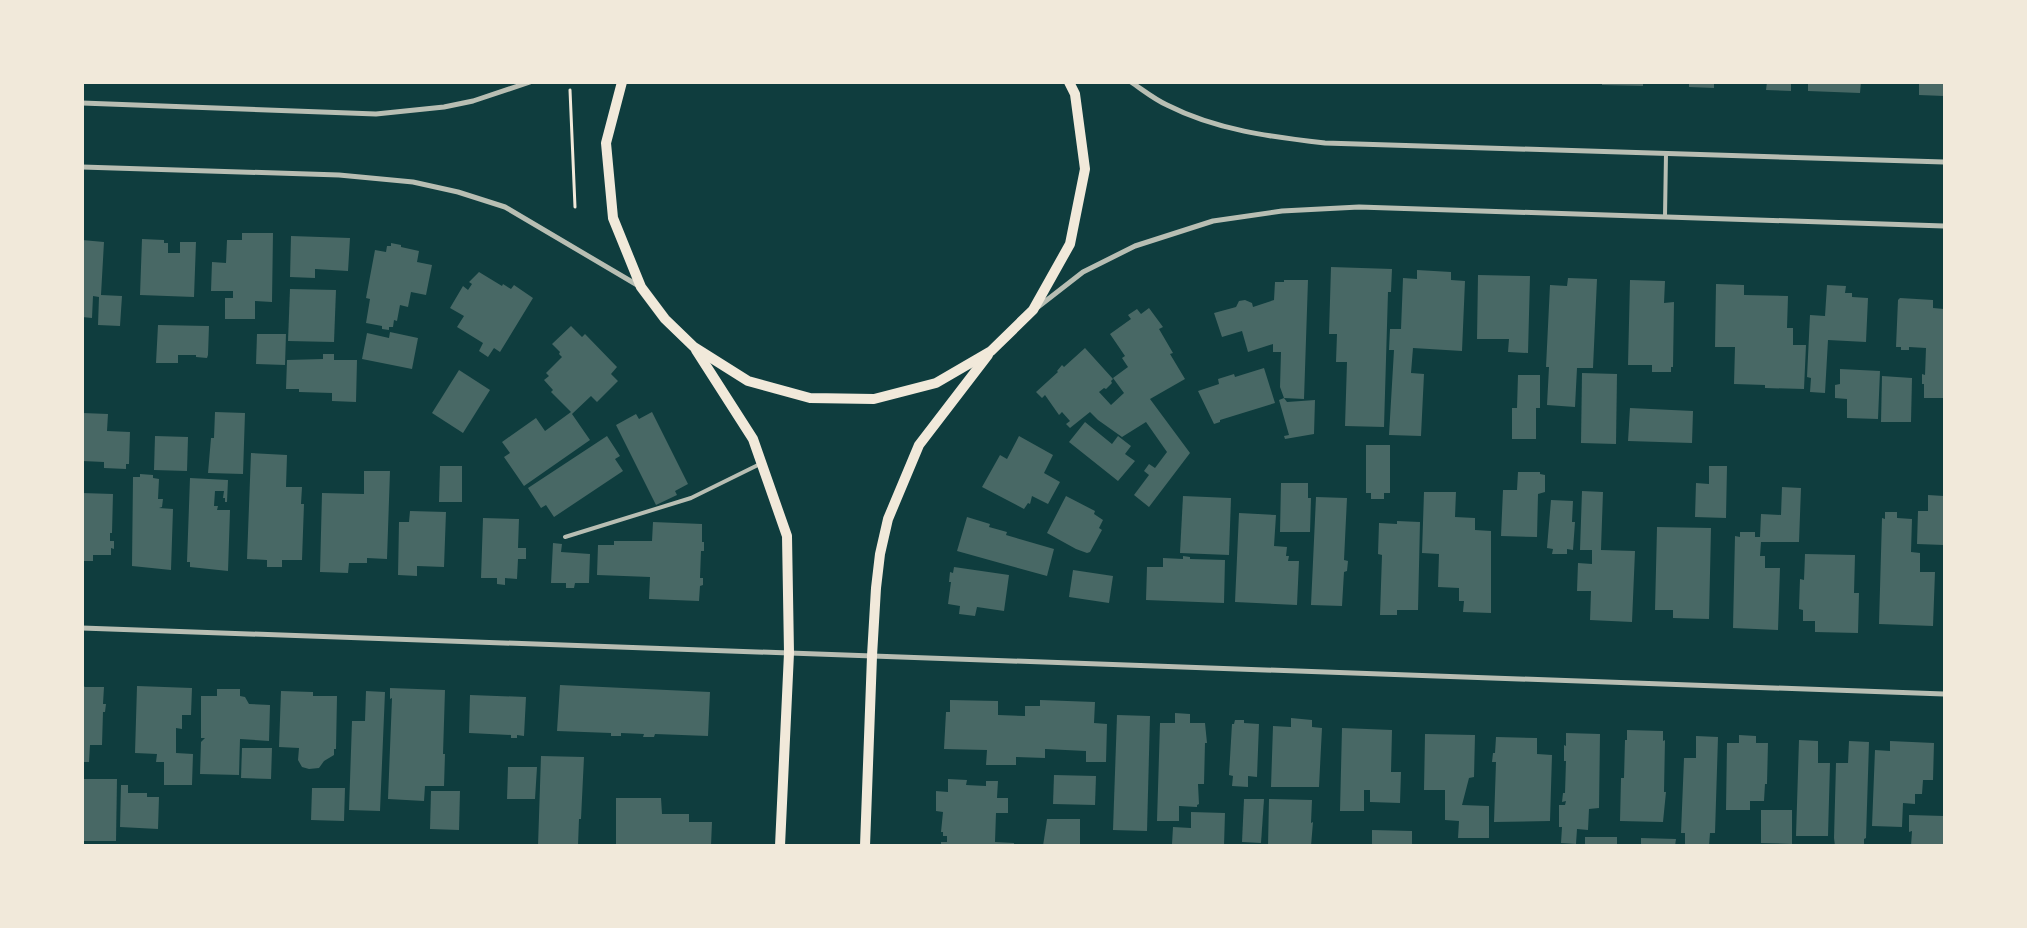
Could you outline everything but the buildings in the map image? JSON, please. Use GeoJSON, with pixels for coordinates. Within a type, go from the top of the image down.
{"type":"FeatureCollection","features":[{"type":"Feature","properties":{"kind":"main road"},"geometry":{"type":"LineString","coordinates":[[622,82],[606,143],[613,218],[641,287],[665,320],[694,347],[748,380],[810,398],[855,399],[874,399],[936,384],[991,351]]}},
{"type":"Feature","properties":{"kind":"main road"},"geometry":{"type":"LineString","coordinates":[[865,846],[872,656],[880,554],[888,519],[919,445],[991,351],[1033,310],[1070,244],[1085,169],[1075,94],[1069,82]]}},
{"type":"Feature","properties":{"kind":"main road"},"geometry":{"type":"LineString","coordinates":[[694,347],[753,439],[787,536],[789,653],[780,846]]}},
{"type":"Feature","properties":{"kind":"street"},"geometry":{"type":"LineString","coordinates":[[82,103],[376,114],[444,107],[473,101],[530,82]]}},
{"type":"Feature","properties":{"kind":"street"},"geometry":{"type":"LineString","coordinates":[[1131,82],[1175,109],[1227,128],[1276,138],[1325,143],[1944,162]]}},
{"type":"Feature","properties":{"kind":"street"},"geometry":{"type":"LineString","coordinates":[[82,167],[339,175],[413,182],[458,192],[504,208],[641,287]]}},
{"type":"Feature","properties":{"kind":"street"},"geometry":{"type":"LineString","coordinates":[[1033,310],[1083,272],[1135,246],[1213,221],[1282,211],[1359,207],[1944,226]]}},
{"type":"Feature","properties":{"kind":"street"},"geometry":{"type":"LineString","coordinates":[[82,628],[1944,694]]}},
{"type":"Feature","properties":{"kind":"lane"},"geometry":{"type":"LineString","coordinates":[[1665,216],[1666,154]]}},
{"type":"Feature","properties":{"kind":"lane"},"geometry":{"type":"LineString","coordinates":[[565,537],[691,498],[762,463]]}},
{"type":"Feature","properties":{"kind":"path"},"geometry":{"type":"LineString","coordinates":[[570,90],[575,207]]}}]}
